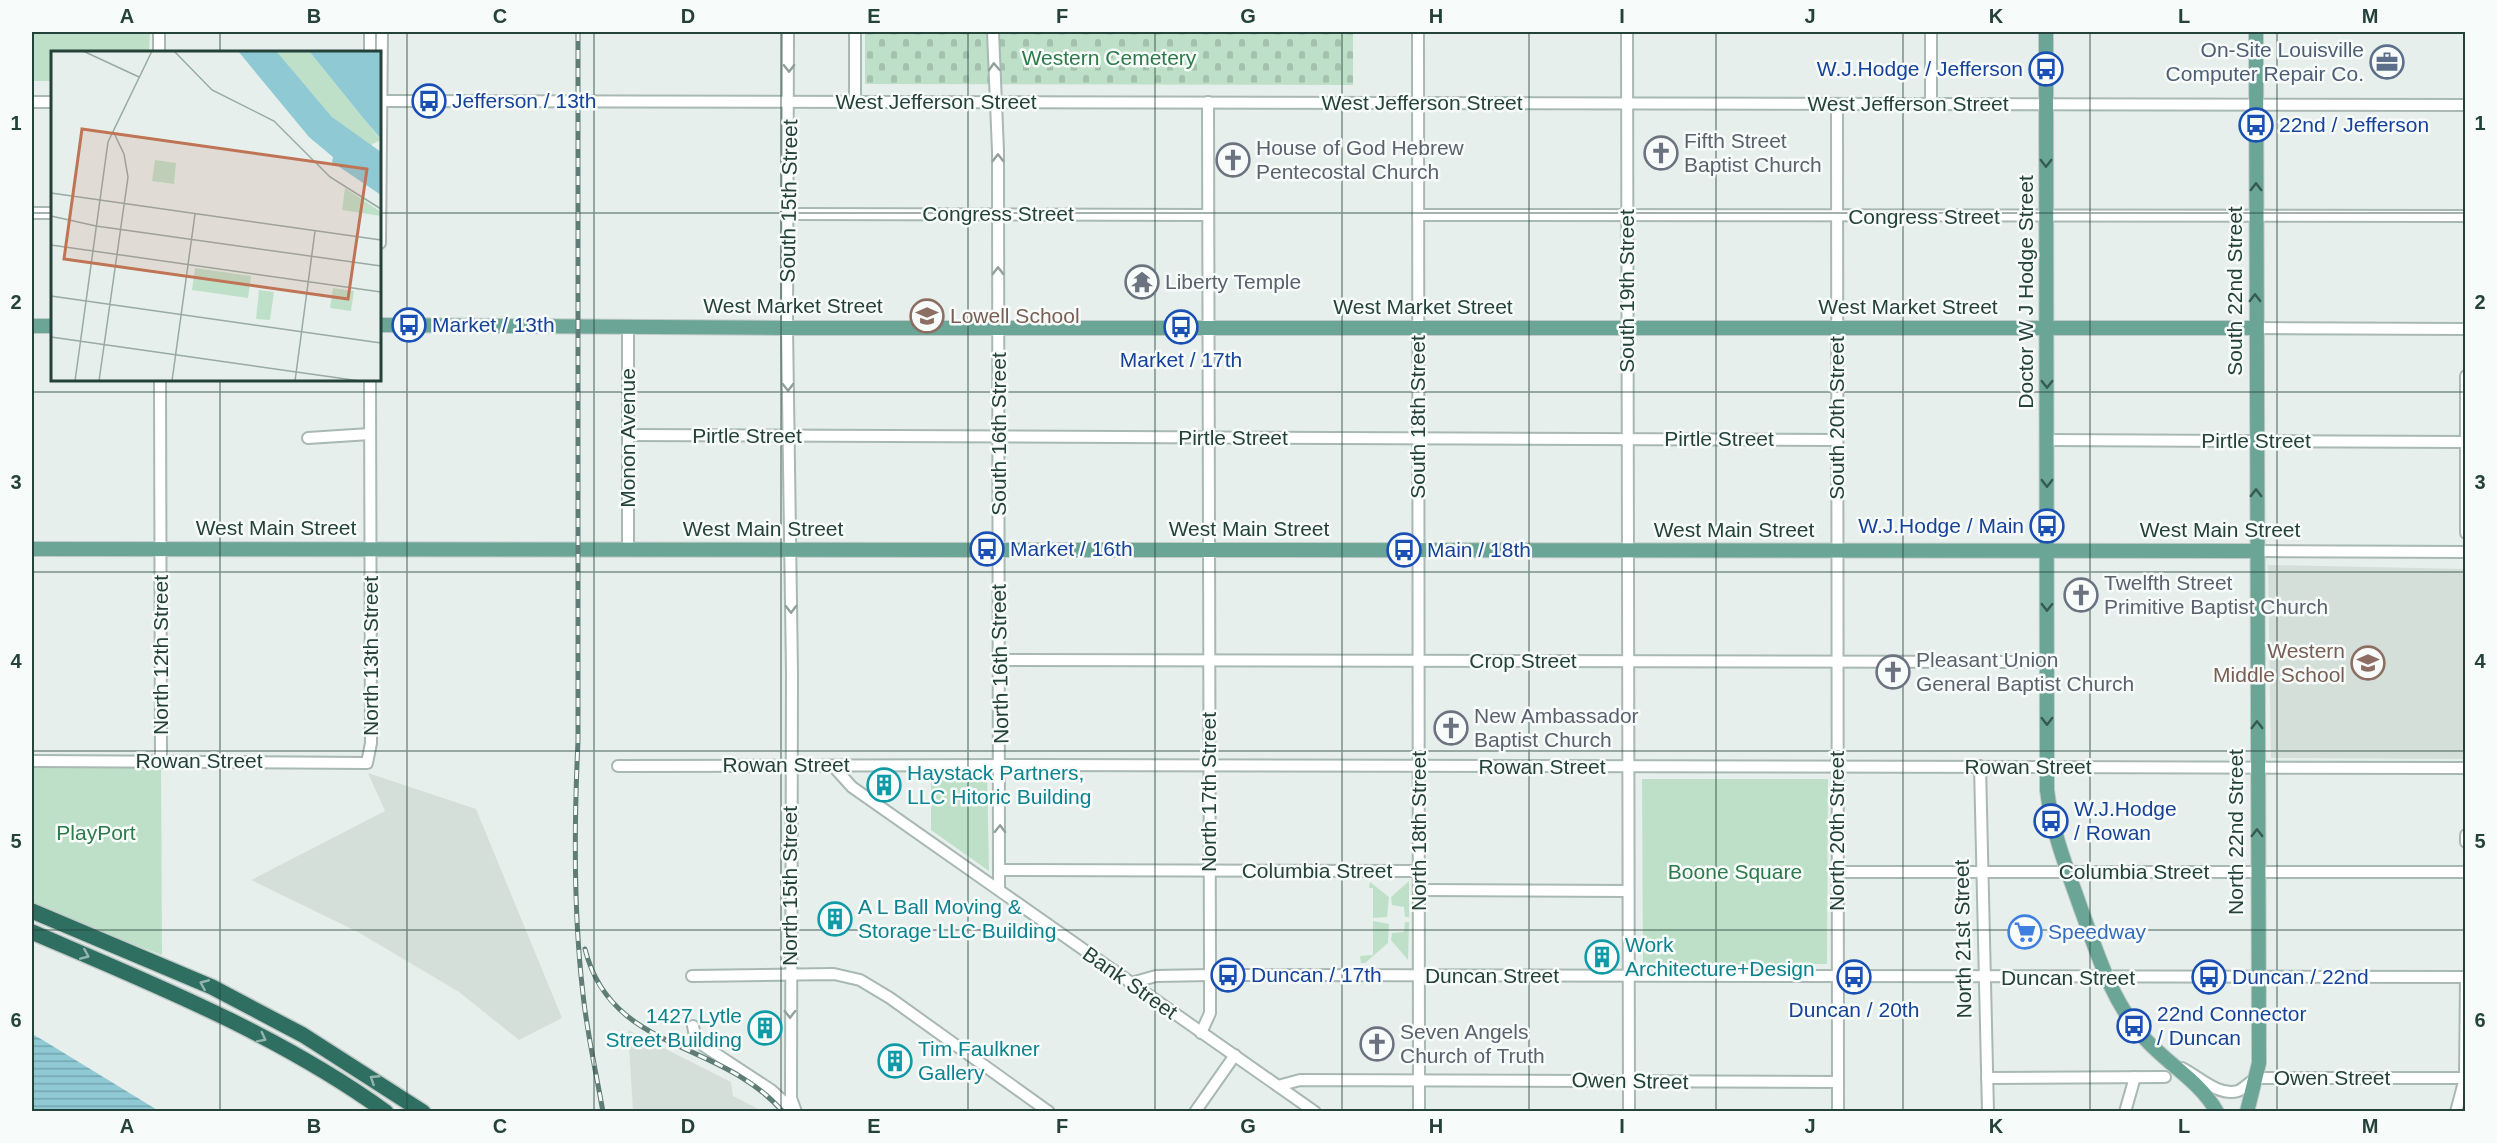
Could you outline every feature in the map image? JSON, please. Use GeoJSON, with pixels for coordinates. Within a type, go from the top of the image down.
{"type":"FeatureCollection","features":[{"type":"Feature","properties":{"kind":"highway"},"geometry":{"type":"LineString","coordinates":[[32,911],[212,987],[303,1035],[423,1112]]}},
{"type":"Feature","properties":{"kind":"highway"},"geometry":{"type":"LineString","coordinates":[[32,932],[186,998],[291,1052],[386,1112]]}},
{"type":"Feature","properties":{"kind":"main road","name":"Doctor W J Hodge Street"},"geometry":{"type":"LineString","coordinates":[[2046,32],[2047,552]]}},
{"type":"Feature","properties":{"kind":"main road","name":"South 22nd Street"},"geometry":{"type":"LineString","coordinates":[[2256,32],[2257,551]]}},
{"type":"Feature","properties":{"kind":"main road","name":"West Market Street"},"geometry":{"type":"LineString","coordinates":[[381,325],[787,328],[2255,328]]}},
{"type":"Feature","properties":{"kind":"main road"},"geometry":{"type":"LineString","coordinates":[[32,326],[51,326]]}},
{"type":"Feature","properties":{"kind":"main road","name":"West Main Street"},"geometry":{"type":"LineString","coordinates":[[32,549],[2257,551]]}},
{"type":"Feature","properties":{"kind":"main road","name":"North 22nd Street"},"geometry":{"type":"LineString","coordinates":[[2247,1112],[2257,1078],[2257,551]]}},
{"type":"Feature","properties":{"kind":"main road"},"geometry":{"type":"LineString","coordinates":[[2047,552],[2047,767],[2050,820],[2106,977],[2134,1026],[2151,1045],[2206,1095],[2217,1112]]}},
{"type":"Feature","properties":{"kind":"street"},"geometry":{"type":"LineString","coordinates":[[159,32],[159,51]]}},
{"type":"Feature","properties":{"kind":"street"},"geometry":{"type":"LineString","coordinates":[[370,32],[370,51]]}},
{"type":"Feature","properties":{"kind":"street"},"geometry":{"type":"LineString","coordinates":[[381,101],[382,32]]}},
{"type":"Feature","properties":{"kind":"street","name":"South 15th Street"},"geometry":{"type":"LineString","coordinates":[[788,32],[790,104],[787,328],[789,551]]}},
{"type":"Feature","properties":{"kind":"street"},"geometry":{"type":"LineString","coordinates":[[855,32],[855,101]]}},
{"type":"Feature","properties":{"kind":"street","name":"South 16th Street"},"geometry":{"type":"LineString","coordinates":[[993,32],[998,214],[999,549]]}},
{"type":"Feature","properties":{"kind":"street","name":"South 18th Street"},"geometry":{"type":"LineString","coordinates":[[1418,550],[1419,32]]}},
{"type":"Feature","properties":{"kind":"street","name":"South 19th Street"},"geometry":{"type":"LineString","coordinates":[[1627,32],[1629,1112]]}},
{"type":"Feature","properties":{"kind":"street"},"geometry":{"type":"LineString","coordinates":[[1931,32],[1931,104]]}},
{"type":"Feature","properties":{"kind":"street","name":"West Jefferson Street"},"geometry":{"type":"LineString","coordinates":[[381,101],[790,104],[855,101],[2466,105]]}},
{"type":"Feature","properties":{"kind":"street"},"geometry":{"type":"LineString","coordinates":[[32,102],[51,102]]}},
{"type":"Feature","properties":{"kind":"street","name":"North 17th Street"},"geometry":{"type":"LineString","coordinates":[[1201,1033],[1210,1013],[1208,102]]}},
{"type":"Feature","properties":{"kind":"street","name":"South 20th Street"},"geometry":{"type":"LineString","coordinates":[[1837,104],[1837,551]]}},
{"type":"Feature","properties":{"kind":"street"},"geometry":{"type":"LineString","coordinates":[[32,213],[51,213]]}},
{"type":"Feature","properties":{"kind":"street","name":"Congress Street"},"geometry":{"type":"LineString","coordinates":[[788,214],[1208,215]]}},
{"type":"Feature","properties":{"kind":"street","name":"Congress Street"},"geometry":{"type":"LineString","coordinates":[[1418,215],[2466,216]]}},
{"type":"Feature","properties":{"kind":"street","name":"Monon Avenue"},"geometry":{"type":"LineString","coordinates":[[628,327],[628,549]]}},
{"type":"Feature","properties":{"kind":"street","name":"West Market Street"},"geometry":{"type":"LineString","coordinates":[[2255,328],[2466,329]]}},
{"type":"Feature","properties":{"kind":"street"},"geometry":{"type":"LineString","coordinates":[[2466,376],[2466,533]]}},
{"type":"Feature","properties":{"kind":"street","name":"North 12th Street"},"geometry":{"type":"LineString","coordinates":[[160,381],[161,761]]}},
{"type":"Feature","properties":{"kind":"street","name":"North 13th Street"},"geometry":{"type":"LineString","coordinates":[[367,763],[371,742],[370,381]]}},
{"type":"Feature","properties":{"kind":"street"},"geometry":{"type":"LineString","coordinates":[[308,438],[370,434]]}},
{"type":"Feature","properties":{"kind":"street","name":"Pirtle Street"},"geometry":{"type":"LineString","coordinates":[[628,435],[1837,440]]}},
{"type":"Feature","properties":{"kind":"street","name":"Pirtle Street"},"geometry":{"type":"LineString","coordinates":[[2047,440],[2465,442]]}},
{"type":"Feature","properties":{"kind":"street","name":"North 16th Street"},"geometry":{"type":"LineString","coordinates":[[999,549],[1001,765],[999,888]]}},
{"type":"Feature","properties":{"kind":"street","name":"North 18th Street"},"geometry":{"type":"LineString","coordinates":[[1418,550],[1419,1112]]}},
{"type":"Feature","properties":{"kind":"street","name":"North 15th Street"},"geometry":{"type":"LineString","coordinates":[[789,551],[792,672],[791,1098],[796,1112]]}},
{"type":"Feature","properties":{"kind":"street","name":"North 20th Street"},"geometry":{"type":"LineString","coordinates":[[1837,551],[1838,1112]]}},
{"type":"Feature","properties":{"kind":"street","name":"West Main Street"},"geometry":{"type":"LineString","coordinates":[[2257,551],[2466,552]]}},
{"type":"Feature","properties":{"kind":"street","name":"Crop Street"},"geometry":{"type":"LineString","coordinates":[[999,660],[2047,662]]}},
{"type":"Feature","properties":{"kind":"street","name":"Rowan Street"},"geometry":{"type":"LineString","coordinates":[[32,761],[367,763]]}},
{"type":"Feature","properties":{"kind":"street","name":"Rowan Street"},"geometry":{"type":"LineString","coordinates":[[618,766],[2465,768]]}},
{"type":"Feature","properties":{"kind":"street","name":"Bank Street"},"geometry":{"type":"LineString","coordinates":[[833,766],[852,787],[1315,1112]]}},
{"type":"Feature","properties":{"kind":"street","name":"North 21st Street"},"geometry":{"type":"LineString","coordinates":[[1980,766],[1988,1112]]}},
{"type":"Feature","properties":{"kind":"street"},"geometry":{"type":"LineString","coordinates":[[2465,768],[2466,774]]}},
{"type":"Feature","properties":{"kind":"street"},"geometry":{"type":"LineString","coordinates":[[2466,835],[2466,842]]}},
{"type":"Feature","properties":{"kind":"street","name":"Columbia Street"},"geometry":{"type":"LineString","coordinates":[[999,870],[1419,871]]}},
{"type":"Feature","properties":{"kind":"street","name":"Columbia Street"},"geometry":{"type":"LineString","coordinates":[[1838,872],[2465,873]]}},
{"type":"Feature","properties":{"kind":"street","name":"Columbia Street"},"geometry":{"type":"LineString","coordinates":[[1419,890],[1628,891]]}},
{"type":"Feature","properties":{"kind":"street"},"geometry":{"type":"LineString","coordinates":[[692,976],[834,974],[860,980],[890,998],[1049,1112]]}},
{"type":"Feature","properties":{"kind":"street","name":"Duncan Street"},"geometry":{"type":"LineString","coordinates":[[1131,983],[1156,976],[1210,975],[2466,977]]}},
{"type":"Feature","properties":{"kind":"street"},"geometry":{"type":"LineString","coordinates":[[2456,1112],[2465,1078],[2466,977]]}},
{"type":"Feature","properties":{"kind":"street"},"geometry":{"type":"LineString","coordinates":[[693,1026],[695,1036],[704,1046],[771,1090],[796,1112]]}},
{"type":"Feature","properties":{"kind":"street"},"geometry":{"type":"LineString","coordinates":[[1195,1112],[1234,1055]]}},
{"type":"Feature","properties":{"kind":"street","name":"Owen Street"},"geometry":{"type":"LineString","coordinates":[[2174,1064],[2218,1090],[2230,1092],[2242,1088],[2257,1078],[2465,1078]]}},
{"type":"Feature","properties":{"kind":"street"},"geometry":{"type":"LineString","coordinates":[[2125,1112],[2135,1077]]}},
{"type":"Feature","properties":{"kind":"street"},"geometry":{"type":"LineString","coordinates":[[1987,1078],[2165,1077]]}},
{"type":"Feature","properties":{"kind":"street","name":"Owen Street"},"geometry":{"type":"LineString","coordinates":[[1278,1086],[1300,1080],[1838,1082]]}},
{"type":"Feature","properties":{"kind":"shaded area","name":"Western Middle School"},"geometry":{"type":"Polygon","coordinates":[[[2268,565],[2465,569],[2465,759],[2271,758],[2268,565]]]}},
{"type":"Feature","properties":{"kind":"shaded area"},"geometry":{"type":"Polygon","coordinates":[[[368,773],[476,809],[562,1018],[519,1040],[459,992],[358,932],[251,880],[385,811],[368,773]]]}},
{"type":"Feature","properties":{"kind":"shaded area"},"geometry":{"type":"Polygon","coordinates":[[[628,1030],[731,1082],[733,1096],[757,1108],[754,1112],[633,1111],[628,1030]]]}},
{"type":"Feature","properties":{"kind":"green space"},"geometry":{"type":"Polygon","coordinates":[[[32,32],[150,32],[149,51],[51,51],[51,81],[32,81],[32,32]]]}},
{"type":"Feature","properties":{"kind":"green space","name":"Western Cemetery"},"geometry":{"type":"Polygon","coordinates":[[[865,32],[1353,32],[1353,85],[865,84],[865,32]]]}},
{"type":"Feature","properties":{"kind":"green space","name":"PlayPort"},"geometry":{"type":"Polygon","coordinates":[[[32,760],[161,761],[162,955],[32,906],[32,760]]]}},
{"type":"Feature","properties":{"kind":"green space"},"geometry":{"type":"Polygon","coordinates":[[[931,774],[987,774],[989,871],[931,830],[931,774]]]}},
{"type":"Feature","properties":{"kind":"green space","name":"Boone Square"},"geometry":{"type":"Polygon","coordinates":[[[1642,779],[1828,779],[1827,964],[1643,965],[1642,779]]]}},
{"type":"Feature","properties":{"kind":"green space"},"geometry":{"type":"Polygon","coordinates":[[[1409,881],[1409,917],[1405,917],[1404,907],[1392,905],[1391,897],[1409,881]]]}},
{"type":"Feature","properties":{"kind":"green space"},"geometry":{"type":"Polygon","coordinates":[[[1370,882],[1389,897],[1387,917],[1373,918],[1373,888],[1369,888],[1370,882]]]}},
{"type":"Feature","properties":{"kind":"green space"},"geometry":{"type":"Polygon","coordinates":[[[1373,921],[1389,924],[1388,943],[1365,963],[1361,963],[1360,956],[1373,955],[1373,921]]]}},
{"type":"Feature","properties":{"kind":"green space"},"geometry":{"type":"Polygon","coordinates":[[[1405,922],[1409,922],[1408,960],[1391,940],[1392,933],[1404,932],[1405,922]]]}},
{"type":"Feature","properties":{"kind":"water"},"geometry":{"type":"Polygon","coordinates":[[[32,1034],[41,1039],[159,1111],[32,1111],[32,1034]]]}},
{"type":"Feature","properties":{"kind":"railway"},"geometry":{"type":"LineString","coordinates":[[578,32],[576,899],[585,1009],[603,1112]]}},
{"type":"Feature","properties":{"kind":"railway"},"geometry":{"type":"LineString","coordinates":[[585,949],[598,983],[618,1008],[643,1027],[670,1042],[730,1070],[758,1088],[783,1112]]}},
{"type":"Feature","properties":{"kind":"place","name":"On-Site Louisville Computer Repair Co."},"geometry":{"type":"Point","coordinates":[2387,62]}},
{"type":"Feature","properties":{"kind":"place","name":"W.J.Hodge / Jefferson"},"geometry":{"type":"Point","coordinates":[2046,69]}},
{"type":"Feature","properties":{"kind":"place","name":"Jefferson / 13th"},"geometry":{"type":"Point","coordinates":[429,101]}},
{"type":"Feature","properties":{"kind":"place","name":"22nd / Jefferson"},"geometry":{"type":"Point","coordinates":[2256,125]}},
{"type":"Feature","properties":{"kind":"place","name":"Fifth Street Baptist Church"},"geometry":{"type":"Point","coordinates":[1661,153]}},
{"type":"Feature","properties":{"kind":"place","name":"House of God Hebrew Pentecostal Church"},"geometry":{"type":"Point","coordinates":[1233,160]}},
{"type":"Feature","properties":{"kind":"place","name":"Liberty Temple"},"geometry":{"type":"Point","coordinates":[1142,282]}},
{"type":"Feature","properties":{"kind":"place","name":"Lowell School"},"geometry":{"type":"Point","coordinates":[927,316]}},
{"type":"Feature","properties":{"kind":"place","name":"Market / 13th"},"geometry":{"type":"Point","coordinates":[409,325]}},
{"type":"Feature","properties":{"kind":"place","name":"Market / 17th"},"geometry":{"type":"Point","coordinates":[1181,327]}},
{"type":"Feature","properties":{"kind":"place","name":"W.J.Hodge / Main"},"geometry":{"type":"Point","coordinates":[2047,526]}},
{"type":"Feature","properties":{"kind":"place","name":"Market / 16th"},"geometry":{"type":"Point","coordinates":[987,549]}},
{"type":"Feature","properties":{"kind":"place","name":"Main / 18th"},"geometry":{"type":"Point","coordinates":[1404,550]}},
{"type":"Feature","properties":{"kind":"place","name":"Twelfth Street Primitive Baptist Church"},"geometry":{"type":"Point","coordinates":[2081,595]}},
{"type":"Feature","properties":{"kind":"place","name":"Western Middle School"},"geometry":{"type":"Point","coordinates":[2368,663]}},
{"type":"Feature","properties":{"kind":"place","name":"Pleasant Union General Baptist Church"},"geometry":{"type":"Point","coordinates":[1893,672]}},
{"type":"Feature","properties":{"kind":"place","name":"New Ambassador Baptist Church"},"geometry":{"type":"Point","coordinates":[1451,728]}},
{"type":"Feature","properties":{"kind":"place","name":"Haystack Partners, LLC Hitoric Building"},"geometry":{"type":"Point","coordinates":[884,785]}},
{"type":"Feature","properties":{"kind":"place","name":"W.J.Hodge / Rowan"},"geometry":{"type":"Point","coordinates":[2051,821]}},
{"type":"Feature","properties":{"kind":"place","name":"A L Ball Moving & Storage LLC Building"},"geometry":{"type":"Point","coordinates":[835,919]}},
{"type":"Feature","properties":{"kind":"place","name":"Speedway"},"geometry":{"type":"Point","coordinates":[2025,932]}},
{"type":"Feature","properties":{"kind":"place","name":"Work Architecture+Design"},"geometry":{"type":"Point","coordinates":[1602,957]}},
{"type":"Feature","properties":{"kind":"place","name":"Duncan / 17th"},"geometry":{"type":"Point","coordinates":[1228,975]}},
{"type":"Feature","properties":{"kind":"place","name":"Duncan / 20th"},"geometry":{"type":"Point","coordinates":[1854,977]}},
{"type":"Feature","properties":{"kind":"place","name":"Duncan / 22nd"},"geometry":{"type":"Point","coordinates":[2209,977]}},
{"type":"Feature","properties":{"kind":"place","name":"22nd Connector / Duncan"},"geometry":{"type":"Point","coordinates":[2134,1026]}},
{"type":"Feature","properties":{"kind":"place","name":"1427 Lytle Street Building"},"geometry":{"type":"Point","coordinates":[765,1028]}},
{"type":"Feature","properties":{"kind":"place","name":"Seven Angels Church of Truth"},"geometry":{"type":"Point","coordinates":[1377,1044]}},
{"type":"Feature","properties":{"kind":"place","name":"Tim Faulkner Gallery"},"geometry":{"type":"Point","coordinates":[895,1061]}}]}
